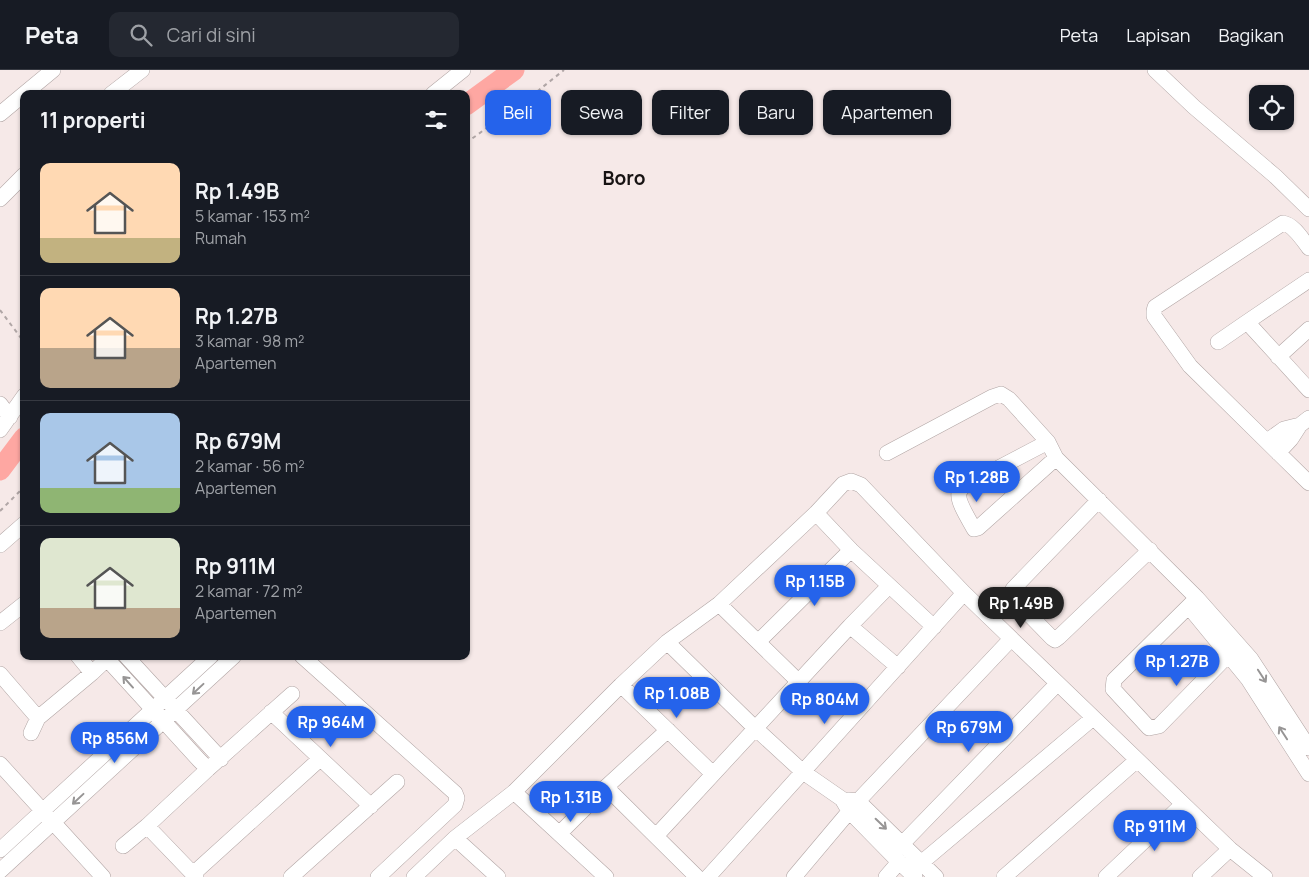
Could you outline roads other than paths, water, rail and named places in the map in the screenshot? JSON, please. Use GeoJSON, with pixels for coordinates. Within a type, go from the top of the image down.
{"type":"FeatureCollection","features":[{"type":"Feature","properties":{"kind":"street"},"geometry":{"type":"LineString","coordinates":[[29,90],[53,70]]}},
{"type":"Feature","properties":{"kind":"street"},"geometry":{"type":"LineString","coordinates":[[116,90],[142,70]]}},
{"type":"Feature","properties":{"kind":"street"},"geometry":{"type":"LineString","coordinates":[[438,90],[463,70]]}},
{"type":"Feature","properties":{"kind":"street"},"geometry":{"type":"LineString","coordinates":[[1155,70],[1194,107],[1276,176],[1309,209]]}},
{"type":"Feature","properties":{"kind":"street"},"geometry":{"type":"LineString","coordinates":[[0,114],[20,97]]}},
{"type":"Feature","properties":{"kind":"street"},"geometry":{"type":"LineString","coordinates":[[0,199],[20,179]]}},
{"type":"Feature","properties":{"kind":"street"},"geometry":{"type":"LineString","coordinates":[[1309,248],[1291,226],[1283,223],[1155,307],[1154,311],[1154,316],[1190,366],[1309,483]]}},
{"type":"Feature","properties":{"kind":"street"},"geometry":{"type":"LineString","coordinates":[[1218,342],[1309,280]]}},
{"type":"Feature","properties":{"kind":"street"},"geometry":{"type":"LineString","coordinates":[[1247,322],[1309,390]]}},
{"type":"Feature","properties":{"kind":"street"},"geometry":{"type":"LineString","coordinates":[[1278,356],[1309,329]]}},
{"type":"Feature","properties":{"kind":"street"},"geometry":{"type":"LineString","coordinates":[[887,453],[999,394],[1010,399],[1048,442],[1056,458],[1150,550],[1234,650],[1248,679],[1309,774]]}},
{"type":"Feature","properties":{"kind":"street"},"geometry":{"type":"LineString","coordinates":[[0,430],[20,402]]}},
{"type":"Feature","properties":{"kind":"street"},"geometry":{"type":"LineString","coordinates":[[0,404],[10,417]]}},
{"type":"Feature","properties":{"kind":"street"},"geometry":{"type":"LineString","coordinates":[[1267,442],[1284,429],[1305,421]]}},
{"type":"Feature","properties":{"kind":"street"},"geometry":{"type":"LineString","coordinates":[[1278,453],[1305,421]]}},
{"type":"Feature","properties":{"kind":"street"},"geometry":{"type":"LineString","coordinates":[[1048,442],[964,486],[958,495],[974,529],[978,528],[1056,458]]}},
{"type":"Feature","properties":{"kind":"street"},"geometry":{"type":"LineString","coordinates":[[414,877],[455,838],[514,792],[667,642],[720,604],[816,513],[843,484],[851,481],[861,485],[964,593],[1230,850],[1265,877]]}},
{"type":"Feature","properties":{"kind":"street"},"geometry":{"type":"LineString","coordinates":[[1099,500],[1011,592],[1011,596],[1052,638],[1055,640],[1059,638],[1150,550]]}},
{"type":"Feature","properties":{"kind":"street"},"geometry":{"type":"LineString","coordinates":[[816,513],[851,550],[934,627]]}},
{"type":"Feature","properties":{"kind":"street"},"geometry":{"type":"LineString","coordinates":[[0,545],[20,528]]}},
{"type":"Feature","properties":{"kind":"street"},"geometry":{"type":"LineString","coordinates":[[758,642],[851,550]]}},
{"type":"Feature","properties":{"kind":"street"},"geometry":{"type":"LineString","coordinates":[[656,836],[798,681],[889,586]]}},
{"type":"Feature","properties":{"kind":"street"},"geometry":{"type":"LineString","coordinates":[[708,877],[964,593]]}},
{"type":"Feature","properties":{"kind":"street"},"geometry":{"type":"LineString","coordinates":[[1193,602],[1114,680],[1113,689],[1149,728],[1159,726],[1234,650]]}},
{"type":"Feature","properties":{"kind":"street"},"geometry":{"type":"LineString","coordinates":[[720,604],[798,681]]}},
{"type":"Feature","properties":{"kind":"street"},"geometry":{"type":"LineString","coordinates":[[0,622],[20,607]]}},
{"type":"Feature","properties":{"kind":"street"},"geometry":{"type":"LineString","coordinates":[[850,626],[898,667]]}},
{"type":"Feature","properties":{"kind":"street"},"geometry":{"type":"LineString","coordinates":[[794,877],[850,804],[1011,639]]}},
{"type":"Feature","properties":{"kind":"street"},"geometry":{"type":"LineString","coordinates":[[667,642],[803,772],[850,804],[902,844],[936,877]]}},
{"type":"Feature","properties":{"kind":"street"},"geometry":{"type":"LineString","coordinates":[[1234,650],[1251,659],[1309,748]]}},
{"type":"Feature","properties":{"kind":"street"},"geometry":{"type":"LineString","coordinates":[[81,660],[92,673]]}},
{"type":"Feature","properties":{"kind":"street"},"geometry":{"type":"LineString","coordinates":[[31,733],[38,718],[106,660]]}},
{"type":"Feature","properties":{"kind":"street"},"geometry":{"type":"LineString","coordinates":[[110,660],[208,769]]}},
{"type":"Feature","properties":{"kind":"street"},"geometry":{"type":"LineString","coordinates":[[130,660],[220,759]]}},
{"type":"Feature","properties":{"kind":"street"},"geometry":{"type":"LineString","coordinates":[[0,850],[207,660]]}},
{"type":"Feature","properties":{"kind":"street"},"geometry":{"type":"LineString","coordinates":[[0,871],[230,660]]}},
{"type":"Feature","properties":{"kind":"street"},"geometry":{"type":"LineString","coordinates":[[307,660],[456,792],[455,805],[378,877]]}},
{"type":"Feature","properties":{"kind":"street"},"geometry":{"type":"LineString","coordinates":[[0,674],[38,718]]}},
{"type":"Feature","properties":{"kind":"street"},"geometry":{"type":"LineString","coordinates":[[902,844],[1057,684]]}},
{"type":"Feature","properties":{"kind":"street"},"geometry":{"type":"LineString","coordinates":[[621,685],[713,774]]}},
{"type":"Feature","properties":{"kind":"street"},"geometry":{"type":"LineString","coordinates":[[123,846],[292,694]]}},
{"type":"Feature","properties":{"kind":"street"},"geometry":{"type":"LineString","coordinates":[[271,712],[371,806]]}},
{"type":"Feature","properties":{"kind":"street"},"geometry":{"type":"LineString","coordinates":[[922,863],[1093,718]]}},
{"type":"Feature","properties":{"kind":"street"},"geometry":{"type":"LineString","coordinates":[[560,833],[606,787],[668,730]]}},
{"type":"Feature","properties":{"kind":"street"},"geometry":{"type":"LineString","coordinates":[[147,826],[195,876],[320,759]]}},
{"type":"Feature","properties":{"kind":"street"},"geometry":{"type":"LineString","coordinates":[[1004,877],[1137,760]]}},
{"type":"Feature","properties":{"kind":"street"},"geometry":{"type":"LineString","coordinates":[[0,764],[104,877]]}},
{"type":"Feature","properties":{"kind":"street"},"geometry":{"type":"LineString","coordinates":[[291,877],[397,782]]}},
{"type":"Feature","properties":{"kind":"street"},"geometry":{"type":"LineString","coordinates":[[606,787],[697,877]]}},
{"type":"Feature","properties":{"kind":"street"},"geometry":{"type":"LineString","coordinates":[[514,792],[606,877]]}},
{"type":"Feature","properties":{"kind":"street"},"geometry":{"type":"LineString","coordinates":[[850,804],[899,862],[915,877]]}},
{"type":"Feature","properties":{"kind":"street"},"geometry":{"type":"LineString","coordinates":[[1106,877],[1183,804]]}},
{"type":"Feature","properties":{"kind":"street"},"geometry":{"type":"LineString","coordinates":[[455,838],[494,876]]}},
{"type":"Feature","properties":{"kind":"street"},"geometry":{"type":"LineString","coordinates":[[1200,877],[1230,850]]}},
{"type":"Feature","properties":{"kind":"street"},"geometry":{"type":"LineString","coordinates":[[886,877],[899,862]]}},
{"type":"Feature","properties":{"kind":"waterway"},"geometry":{"type":"LineString","coordinates":[[470,102],[514,70]]}},
{"type":"Feature","properties":{"kind":"waterway"},"geometry":{"type":"LineString","coordinates":[[0,470],[20,443]]}},
{"type":"Feature","properties":{"kind":"district","name":"Boro"},"geometry":{"type":"Point","coordinates":[624,178]}}]}
